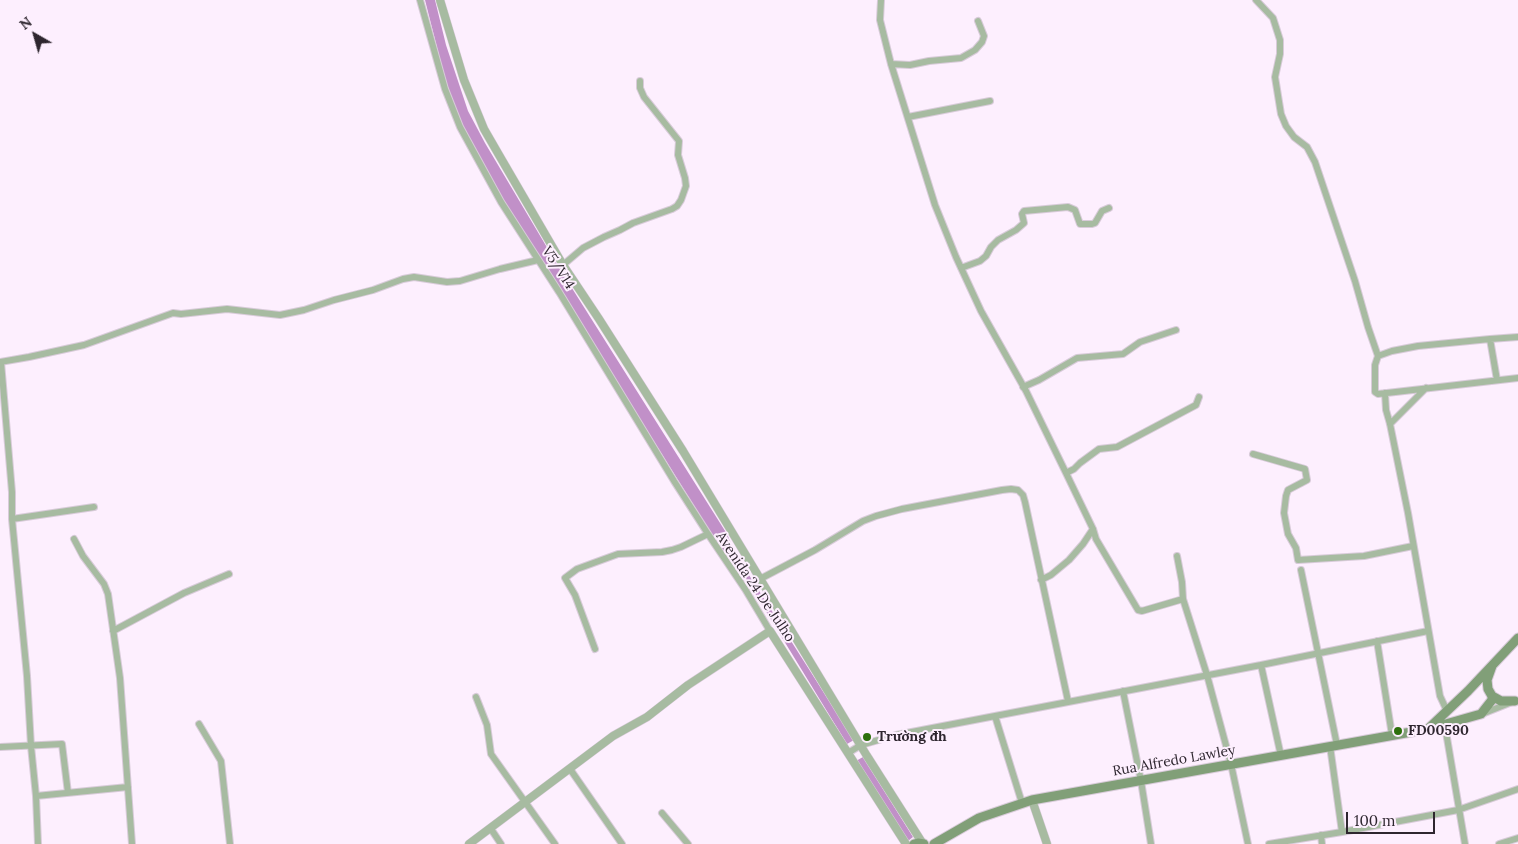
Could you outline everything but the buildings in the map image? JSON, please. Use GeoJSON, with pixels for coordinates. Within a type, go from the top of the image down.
{"type":"FeatureCollection","features":[{"type":"Feature","properties":{"kind":"main road"},"geometry":{"type":"LineString","coordinates":[[1428,729],[1468,691],[1518,638]]}},
{"type":"Feature","properties":{"kind":"main road"},"geometry":{"type":"LineString","coordinates":[[1481,714],[1492,702],[1487,680],[1492,666]]}},
{"type":"Feature","properties":{"kind":"main road"},"geometry":{"type":"LineString","coordinates":[[1468,691],[1479,687],[1501,701],[1517,701]]}},
{"type":"Feature","properties":{"kind":"main road"},"geometry":{"type":"LineString","coordinates":[[1447,711],[1445,721],[1447,724]]}},
{"type":"Feature","properties":{"kind":"main road","name":"Rua Alfredo Lawley"},"geometry":{"type":"LineString","coordinates":[[934,844],[979,818],[1032,800],[1428,729],[1481,714]]}},
{"type":"Feature","properties":{"kind":"main road"},"geometry":{"type":"LineString","coordinates":[[914,844],[923,844]]}},
{"type":"Feature","properties":{"kind":"street","name":"V5/V14"},"geometry":{"type":"LineString","coordinates":[[420,0],[445,89],[460,127],[501,202],[559,292],[708,534]]}},
{"type":"Feature","properties":{"kind":"street"},"geometry":{"type":"LineString","coordinates":[[440,0],[462,75],[484,129],[563,265],[683,451],[923,844]]}},
{"type":"Feature","properties":{"kind":"street"},"geometry":{"type":"LineString","coordinates":[[881,0],[880,20],[891,64],[935,205],[960,268],[981,312],[1023,387],[1093,529],[1096,539],[1138,610],[1142,611],[1183,599]]}},
{"type":"Feature","properties":{"kind":"street"},"geometry":{"type":"LineString","coordinates":[[1256,0],[1273,18],[1280,40],[1280,54],[1275,77],[1281,114],[1286,126],[1294,137],[1307,147],[1315,162],[1378,356],[1375,365],[1375,392],[1378,394],[1518,378]]}},
{"type":"Feature","properties":{"kind":"street"},"geometry":{"type":"LineString","coordinates":[[891,64],[910,65],[961,58],[976,50],[982,42],[984,36],[978,21]]}},
{"type":"Feature","properties":{"kind":"street"},"geometry":{"type":"LineString","coordinates":[[563,265],[583,248],[604,236],[672,209],[681,200],[686,186],[678,154],[679,140],[648,102],[640,88],[640,81]]}},
{"type":"Feature","properties":{"kind":"street"},"geometry":{"type":"LineString","coordinates":[[908,117],[990,101]]}},
{"type":"Feature","properties":{"kind":"street"},"geometry":{"type":"LineString","coordinates":[[960,268],[980,261],[998,240],[1024,223],[1022,214],[1024,211],[1068,207],[1075,210],[1080,224],[1092,224],[1095,223],[1102,211],[1109,208]]}},
{"type":"Feature","properties":{"kind":"street"},"geometry":{"type":"LineString","coordinates":[[38,844],[27,676],[12,519],[12,492],[1,362],[84,345],[173,313],[181,314],[227,309],[280,315],[373,290],[403,279],[414,277],[447,282],[460,281],[538,260]]}},
{"type":"Feature","properties":{"kind":"street"},"geometry":{"type":"LineString","coordinates":[[1023,387],[1077,358],[1123,354],[1140,342],[1176,330]]}},
{"type":"Feature","properties":{"kind":"street"},"geometry":{"type":"LineString","coordinates":[[1378,356],[1418,346],[1518,337]]}},
{"type":"Feature","properties":{"kind":"street"},"geometry":{"type":"LineString","coordinates":[[1490,339],[1497,380]]}},
{"type":"Feature","properties":{"kind":"street"},"geometry":{"type":"LineString","coordinates":[[1390,424],[1426,388]]}},
{"type":"Feature","properties":{"kind":"street"},"geometry":{"type":"LineString","coordinates":[[1385,393],[1386,410],[1414,546],[1440,696],[1447,711]]}},
{"type":"Feature","properties":{"kind":"street"},"geometry":{"type":"LineString","coordinates":[[1066,473],[1098,450],[1117,447],[1196,406],[1200,397]]}},
{"type":"Feature","properties":{"kind":"street"},"geometry":{"type":"LineString","coordinates":[[1253,454],[1305,469],[1307,480],[1288,490],[1284,513],[1288,534],[1296,548],[1298,560],[1364,556],[1414,546]]}},
{"type":"Feature","properties":{"kind":"street"},"geometry":{"type":"LineString","coordinates":[[760,579],[815,550],[863,521],[876,516],[902,509],[1012,489],[1018,490],[1023,495],[1025,502],[1068,701]]}},
{"type":"Feature","properties":{"kind":"street"},"geometry":{"type":"LineString","coordinates":[[12,519],[94,507]]}},
{"type":"Feature","properties":{"kind":"street"},"geometry":{"type":"LineString","coordinates":[[1041,580],[1051,575],[1069,560],[1093,529]]}},
{"type":"Feature","properties":{"kind":"street","name":"Avenida 24 De Julho"},"geometry":{"type":"LineString","coordinates":[[595,648],[575,595],[565,578],[578,569],[618,554],[672,550],[708,534],[745,589],[906,844]]}},
{"type":"Feature","properties":{"kind":"street"},"geometry":{"type":"LineString","coordinates":[[74,538],[87,563],[108,591],[120,678],[132,844]]}},
{"type":"Feature","properties":{"kind":"street"},"geometry":{"type":"LineString","coordinates":[[1177,556],[1183,599],[1207,675],[1231,764],[1248,844]]}},
{"type":"Feature","properties":{"kind":"street"},"geometry":{"type":"LineString","coordinates":[[1301,570],[1318,653],[1333,746],[1342,832]]}},
{"type":"Feature","properties":{"kind":"street"},"geometry":{"type":"LineString","coordinates":[[113,631],[184,593],[229,574]]}},
{"type":"Feature","properties":{"kind":"street"},"geometry":{"type":"LineString","coordinates":[[469,844],[613,736],[647,716],[688,685],[770,631]]}},
{"type":"Feature","properties":{"kind":"street"},"geometry":{"type":"LineString","coordinates":[[848,753],[861,745],[896,735],[1428,631]]}},
{"type":"Feature","properties":{"kind":"street"},"geometry":{"type":"LineString","coordinates":[[1378,641],[1392,735]]}},
{"type":"Feature","properties":{"kind":"street"},"geometry":{"type":"LineString","coordinates":[[1261,665],[1282,756]]}},
{"type":"Feature","properties":{"kind":"street"},"geometry":{"type":"LineString","coordinates":[[1123,691],[1141,781],[1151,844]]}},
{"type":"Feature","properties":{"kind":"street"},"geometry":{"type":"LineString","coordinates":[[476,697],[487,725],[492,754],[555,844]]}},
{"type":"Feature","properties":{"kind":"street"},"geometry":{"type":"LineString","coordinates":[[1481,714],[1517,701]]}},
{"type":"Feature","properties":{"kind":"street"},"geometry":{"type":"LineString","coordinates":[[995,716],[1022,803]]}},
{"type":"Feature","properties":{"kind":"street"},"geometry":{"type":"LineString","coordinates":[[199,724],[221,760],[230,844]]}},
{"type":"Feature","properties":{"kind":"street"},"geometry":{"type":"LineString","coordinates":[[1447,724],[1446,732],[1465,844]]}},
{"type":"Feature","properties":{"kind":"street"},"geometry":{"type":"LineString","coordinates":[[0,747],[62,744],[68,793]]}},
{"type":"Feature","properties":{"kind":"street"},"geometry":{"type":"LineString","coordinates":[[570,769],[622,844]]}},
{"type":"Feature","properties":{"kind":"street"},"geometry":{"type":"LineString","coordinates":[[36,796],[128,787]]}},
{"type":"Feature","properties":{"kind":"street"},"geometry":{"type":"LineString","coordinates":[[1269,844],[1458,810],[1518,789]]}},
{"type":"Feature","properties":{"kind":"street"},"geometry":{"type":"LineString","coordinates":[[1032,800],[1047,844]]}},
{"type":"Feature","properties":{"kind":"street"},"geometry":{"type":"LineString","coordinates":[[662,812],[688,844]]}},
{"type":"Feature","properties":{"kind":"street"},"geometry":{"type":"LineString","coordinates":[[491,829],[501,844]]}},
{"type":"Feature","properties":{"kind":"street"},"geometry":{"type":"LineString","coordinates":[[1321,835],[1322,844]]}},
{"type":"Feature","properties":{"kind":"street"},"geometry":{"type":"LineString","coordinates":[[1499,844],[1518,838]]}},
{"type":"Feature","properties":{"kind":"shaded area"},"geometry":{"type":"Polygon","coordinates":[[[425,0],[435,0],[446,45],[468,111],[485,143],[558,266],[727,534],[732,546],[723,552],[503,200],[465,133],[446,83],[425,0]]]}},
{"type":"Feature","properties":{"kind":"shaded area"},"geometry":{"type":"Polygon","coordinates":[[[735,553],[854,740],[847,744],[745,577],[727,558],[735,553]]]}},
{"type":"Feature","properties":{"kind":"shaded area"},"geometry":{"type":"Polygon","coordinates":[[[863,757],[913,837],[908,841],[856,761],[863,757]]]}},
{"type":"Feature","properties":{"kind":"waterway"},"geometry":{"type":"LineString","coordinates":[[727,548],[733,557]]}},
{"type":"Feature","properties":{"kind":"place","name":"FD00590"},"geometry":{"type":"Point","coordinates":[1398,731]}},
{"type":"Feature","properties":{"kind":"place","name":"Trường đh"},"geometry":{"type":"Point","coordinates":[867,737]}}]}
